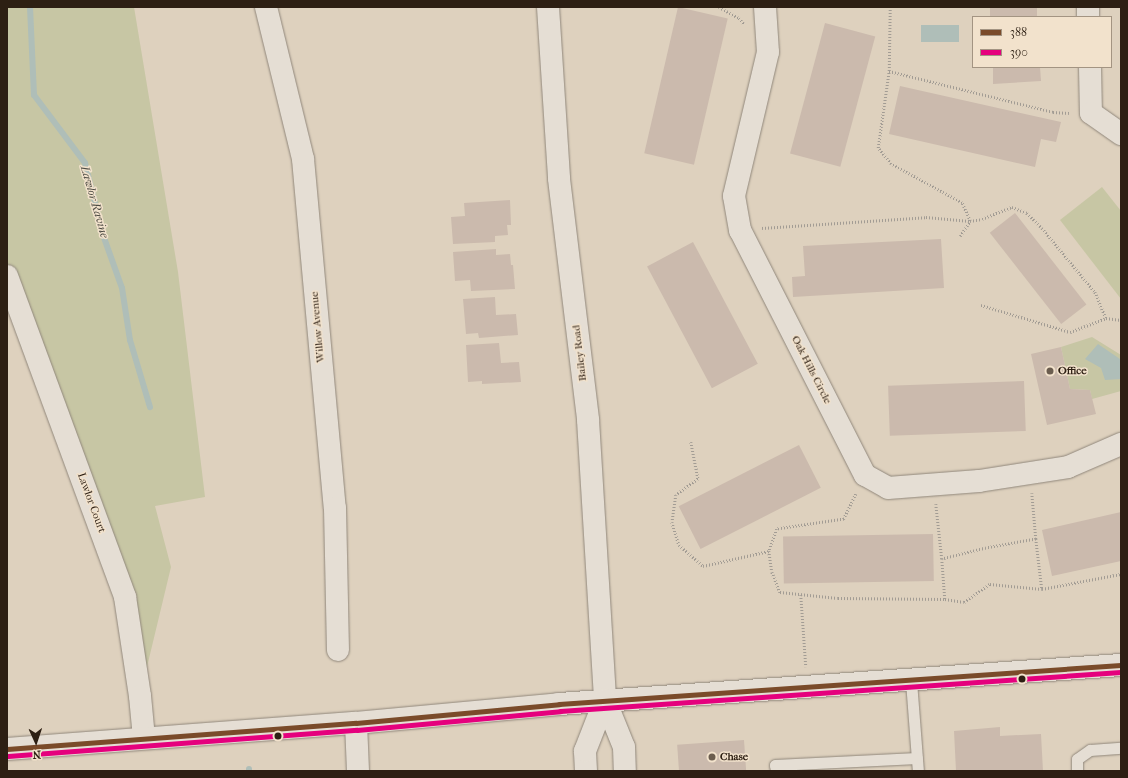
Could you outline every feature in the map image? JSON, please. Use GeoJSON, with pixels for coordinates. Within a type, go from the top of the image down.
{"type":"FeatureCollection","features":[{"type":"Feature","properties":{"kind":"street","name":"Willow Avenue"},"geometry":{"type":"LineString","coordinates":[[266,7],[303,159],[334,508],[338,650]]}},
{"type":"Feature","properties":{"kind":"street","name":"Bailey Road"},"geometry":{"type":"LineString","coordinates":[[548,7],[559,179],[588,420],[605,700],[624,747],[625,771]]}},
{"type":"Feature","properties":{"kind":"street","name":"Oak Hills Circle"},"geometry":{"type":"LineString","coordinates":[[765,7],[768,52],[734,196],[740,230],[865,475]]}},
{"type":"Feature","properties":{"kind":"street"},"geometry":{"type":"LineString","coordinates":[[1090,68],[1091,113],[1121,134]]}},
{"type":"Feature","properties":{"kind":"street","name":"Lawlor Court"},"geometry":{"type":"LineString","coordinates":[[7,276],[125,597],[140,696],[144,738]]}},
{"type":"Feature","properties":{"kind":"street"},"geometry":{"type":"LineString","coordinates":[[865,475],[888,488],[979,481],[1068,467],[1121,444]]}},
{"type":"Feature","properties":{"kind":"street"},"geometry":{"type":"LineString","coordinates":[[7,749],[356,723],[605,700],[911,681],[1121,665]]}},
{"type":"Feature","properties":{"kind":"street","name":"Bailey Road"},"geometry":{"type":"LineString","coordinates":[[586,771],[585,750],[605,700]]}},
{"type":"Feature","properties":{"kind":"street"},"geometry":{"type":"LineString","coordinates":[[356,723],[358,771]]}},
{"type":"Feature","properties":{"kind":"lane"},"geometry":{"type":"LineString","coordinates":[[911,681],[918,771]]}},
{"type":"Feature","properties":{"kind":"lane"},"geometry":{"type":"LineString","coordinates":[[1077,771],[1077,760],[1090,750],[1121,748]]}},
{"type":"Feature","properties":{"kind":"lane"},"geometry":{"type":"LineString","coordinates":[[776,771],[775,765],[917,758]]}},
{"type":"Feature","properties":{"kind":"path"},"geometry":{"type":"LineString","coordinates":[[890,7],[889,71],[878,148],[891,164],[962,203],[970,221]]}},
{"type":"Feature","properties":{"kind":"path"},"geometry":{"type":"LineString","coordinates":[[889,71],[1053,112],[1091,113]]}},
{"type":"Feature","properties":{"kind":"path"},"geometry":{"type":"LineString","coordinates":[[740,230],[926,217],[970,221],[982,220],[1012,207],[1027,213],[1042,228],[1095,292],[1106,318]]}},
{"type":"Feature","properties":{"kind":"path"},"geometry":{"type":"LineString","coordinates":[[960,236],[970,221]]}},
{"type":"Feature","properties":{"kind":"path"},"geometry":{"type":"LineString","coordinates":[[981,305],[1070,332],[1106,318],[1121,320]]}},
{"type":"Feature","properties":{"kind":"path"},"geometry":{"type":"LineString","coordinates":[[691,442],[698,478],[676,495],[672,522],[679,545],[704,566],[769,551]]}},
{"type":"Feature","properties":{"kind":"path"},"geometry":{"type":"LineString","coordinates":[[1030,473],[1042,589]]}},
{"type":"Feature","properties":{"kind":"path"},"geometry":{"type":"LineString","coordinates":[[865,475],[844,519],[776,529],[769,551],[772,572],[780,592],[801,595],[964,602],[990,584],[1042,589],[1121,574]]}},
{"type":"Feature","properties":{"kind":"path"},"geometry":{"type":"LineString","coordinates":[[934,485],[945,600]]}},
{"type":"Feature","properties":{"kind":"path"},"geometry":{"type":"LineString","coordinates":[[942,559],[986,548],[1036,539]]}},
{"type":"Feature","properties":{"kind":"path"},"geometry":{"type":"LineString","coordinates":[[801,595],[807,687]]}},
{"type":"Feature","properties":{"kind":"green space"},"geometry":{"type":"Polygon","coordinates":[[[7,7],[134,7],[178,272],[205,497],[155,506],[171,567],[140,696],[125,597],[7,276],[7,7]]]}},
{"type":"Feature","properties":{"kind":"green space"},"geometry":{"type":"Polygon","coordinates":[[[1102,187],[1121,211],[1121,299],[1060,220],[1102,187]]]}},
{"type":"Feature","properties":{"kind":"green space"},"geometry":{"type":"Polygon","coordinates":[[[1092,337],[1121,355],[1121,391],[1092,399],[1090,390],[1070,389],[1061,347],[1092,337]]]}},
{"type":"Feature","properties":{"kind":"shaded area"},"geometry":{"type":"Polygon","coordinates":[[[921,25],[959,25],[959,42],[921,42],[921,25]]]}},
{"type":"Feature","properties":{"kind":"shaded area"},"geometry":{"type":"Polygon","coordinates":[[[1098,344],[1120,359],[1121,379],[1105,380],[1101,368],[1085,359],[1098,344]]]}},
{"type":"Feature","properties":{"kind":"building"},"geometry":{"type":"Polygon","coordinates":[[[678,7],[728,18],[694,165],[644,153],[678,7]]]}},
{"type":"Feature","properties":{"kind":"building"},"geometry":{"type":"Polygon","coordinates":[[[990,7],[1037,7],[1037,16],[990,16],[990,7]]]}},
{"type":"Feature","properties":{"kind":"building"},"geometry":{"type":"Polygon","coordinates":[[[825,23],[875,36],[840,167],[790,153],[825,23]]]}},
{"type":"Feature","properties":{"kind":"building"},"geometry":{"type":"Polygon","coordinates":[[[993,68],[1040,68],[1041,81],[993,84],[993,68]]]}},
{"type":"Feature","properties":{"kind":"building"},"geometry":{"type":"Polygon","coordinates":[[[900,86],[1061,122],[1056,142],[1041,139],[1035,167],[889,134],[900,86]]]}},
{"type":"Feature","properties":{"kind":"building"},"geometry":{"type":"Polygon","coordinates":[[[510,200],[511,225],[507,225],[508,235],[495,236],[495,242],[453,244],[451,217],[465,216],[464,203],[510,200]]]}},
{"type":"Feature","properties":{"kind":"building"},"geometry":{"type":"Polygon","coordinates":[[[1015,213],[1086,304],[1061,324],[990,233],[1015,213]]]}},
{"type":"Feature","properties":{"kind":"building"},"geometry":{"type":"Polygon","coordinates":[[[941,239],[944,288],[793,297],[792,277],[805,276],[803,246],[941,239]]]}},
{"type":"Feature","properties":{"kind":"building"},"geometry":{"type":"Polygon","coordinates":[[[693,242],[758,364],[712,388],[647,266],[693,242]]]}},
{"type":"Feature","properties":{"kind":"building"},"geometry":{"type":"Polygon","coordinates":[[[496,249],[496,255],[510,254],[511,265],[513,265],[515,289],[471,291],[470,280],[455,281],[453,252],[496,249]]]}},
{"type":"Feature","properties":{"kind":"building"},"geometry":{"type":"Polygon","coordinates":[[[495,297],[496,315],[516,314],[518,335],[479,338],[478,333],[466,334],[463,299],[495,297]]]}},
{"type":"Feature","properties":{"kind":"building"},"geometry":{"type":"Polygon","coordinates":[[[499,343],[501,363],[519,362],[521,382],[482,384],[482,381],[468,382],[466,345],[499,343]]]}},
{"type":"Feature","properties":{"kind":"building","name":"Office"},"geometry":{"type":"Polygon","coordinates":[[[1061,347],[1070,389],[1090,390],[1096,414],[1047,425],[1031,354],[1061,347]]]}},
{"type":"Feature","properties":{"kind":"building"},"geometry":{"type":"Polygon","coordinates":[[[1024,381],[1026,431],[890,436],[888,386],[1024,381]]]}},
{"type":"Feature","properties":{"kind":"building"},"geometry":{"type":"Polygon","coordinates":[[[799,445],[821,488],[701,549],[679,506],[799,445]]]}},
{"type":"Feature","properties":{"kind":"building"},"geometry":{"type":"Polygon","coordinates":[[[1121,512],[1121,561],[1052,576],[1042,530],[1121,512]]]}},
{"type":"Feature","properties":{"kind":"building"},"geometry":{"type":"Polygon","coordinates":[[[933,534],[934,581],[784,584],[783,537],[933,534]]]}},
{"type":"Feature","properties":{"kind":"building"},"geometry":{"type":"Polygon","coordinates":[[[1000,727],[1000,736],[1041,734],[1043,771],[956,771],[954,731],[1000,727]]]}},
{"type":"Feature","properties":{"kind":"building","name":"Chase"},"geometry":{"type":"Polygon","coordinates":[[[744,740],[746,771],[679,771],[677,745],[744,740]]]}},
{"type":"Feature","properties":{"kind":"waterway","name":"Lawlor Ravine"},"geometry":{"type":"LineString","coordinates":[[30,7],[34,95],[85,163],[103,235],[122,288],[130,340],[150,407]]}},
{"type":"Feature","properties":{"kind":"transit line","name":"388"},"geometry":{"type":"LineString","coordinates":[[7,749],[356,723],[559,704],[1121,665]]}},
{"type":"Feature","properties":{"kind":"transit line","name":"390"},"geometry":{"type":"LineString","coordinates":[[8,756],[357,730],[560,711],[1121,672]]}},
{"type":"Feature","properties":{"kind":"place","name":"Office"},"geometry":{"type":"Point","coordinates":[1050,371]}},
{"type":"Feature","properties":{"kind":"place","name":"Chase"},"geometry":{"type":"Point","coordinates":[712,757]}}]}
